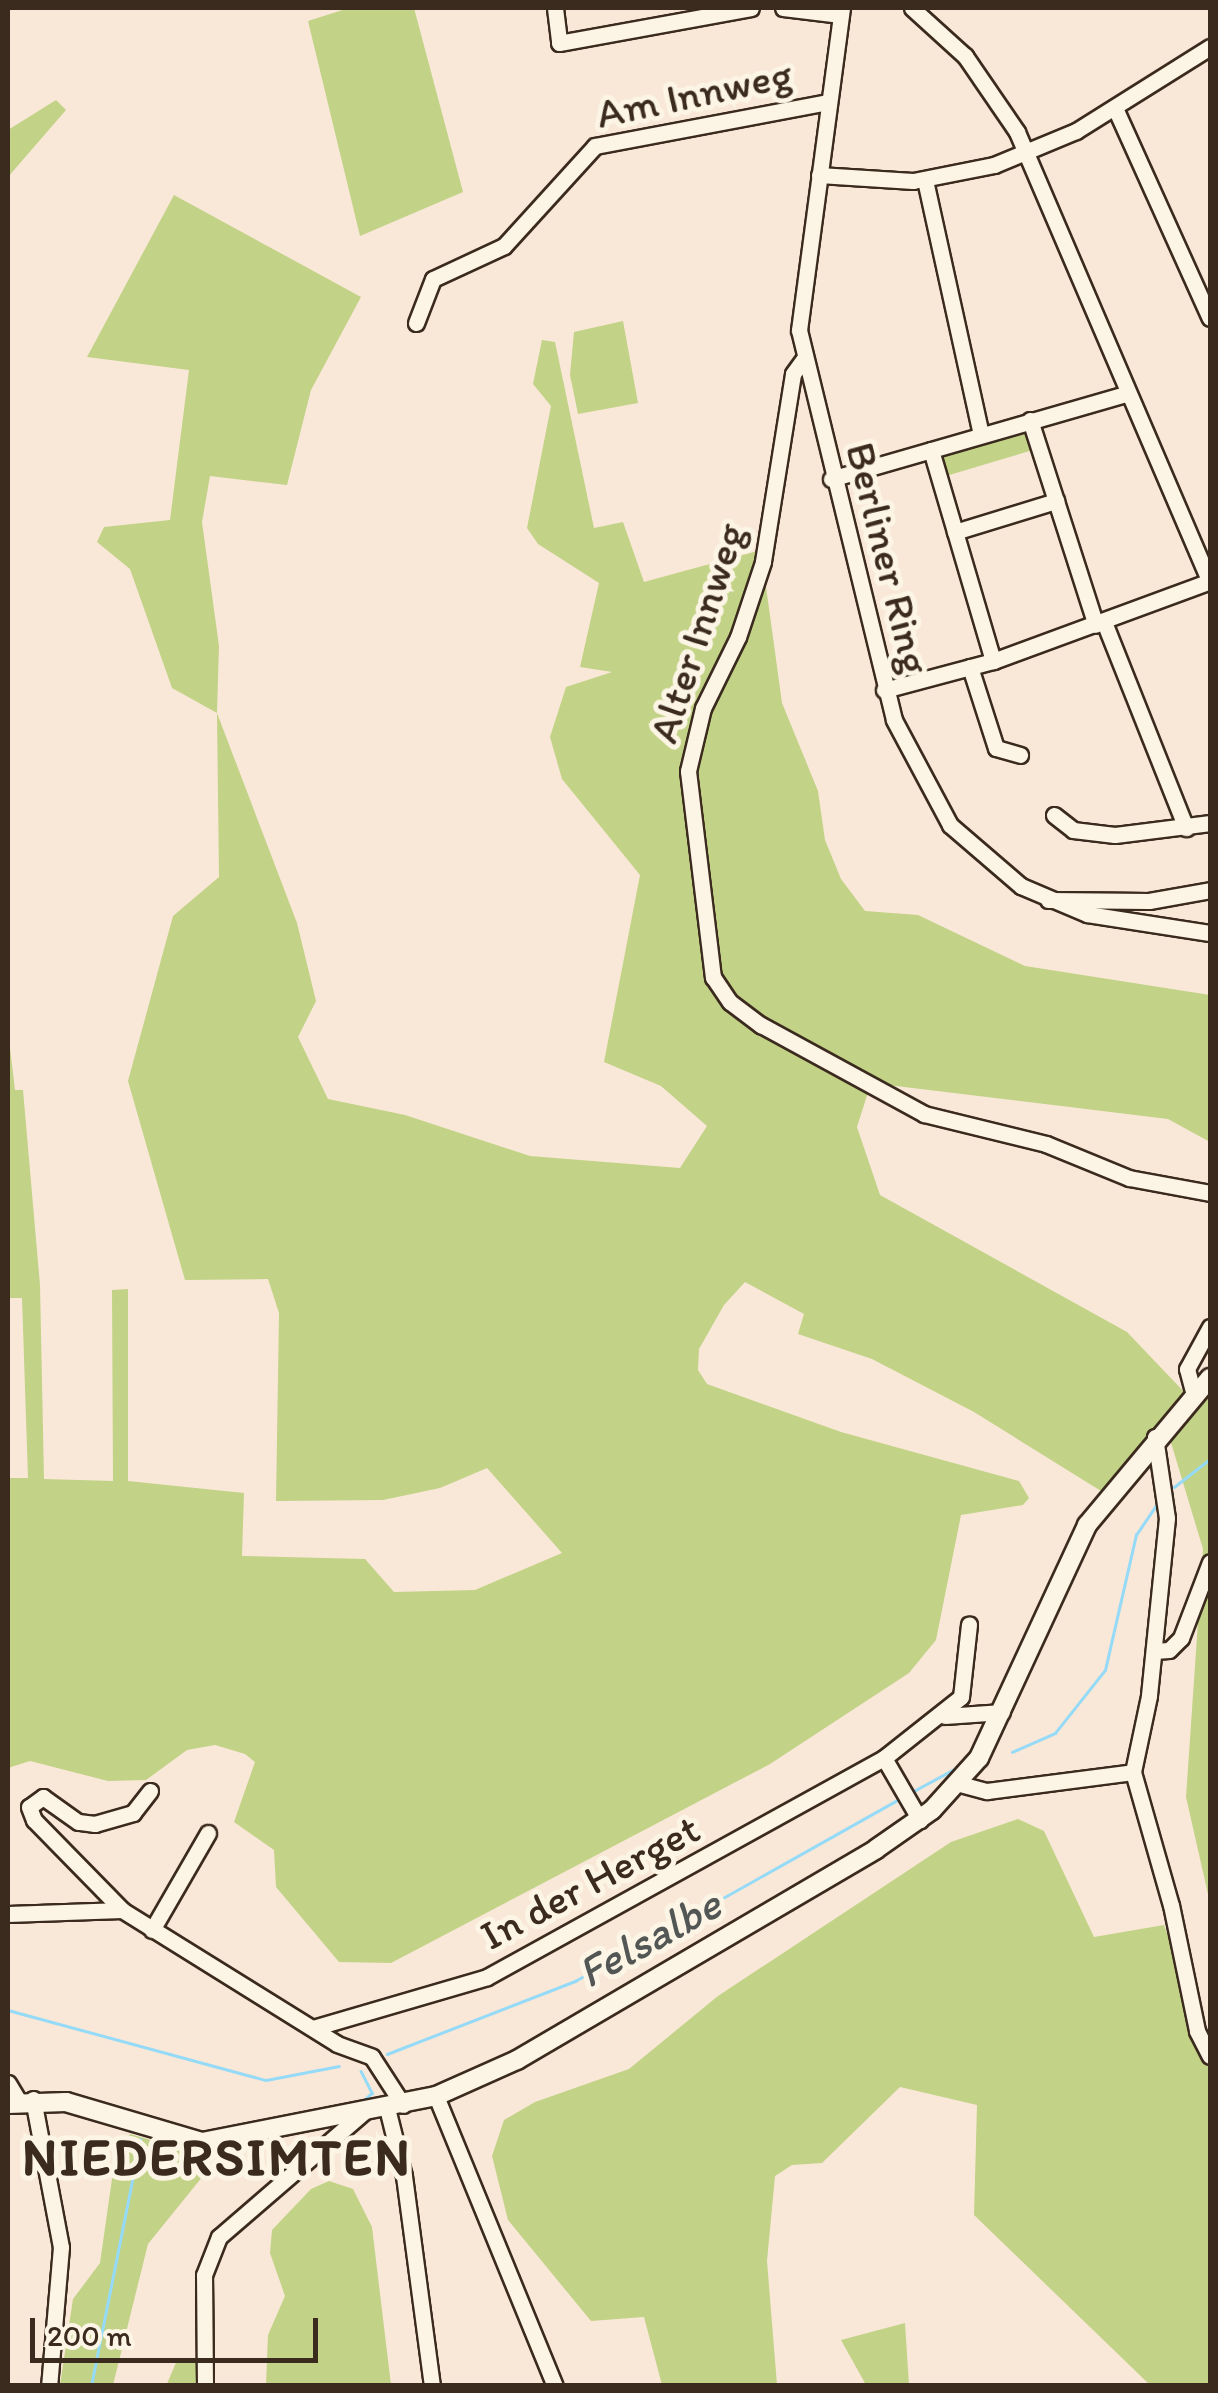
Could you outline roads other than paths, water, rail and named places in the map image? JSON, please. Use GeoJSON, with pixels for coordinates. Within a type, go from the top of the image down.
{"type":"FeatureCollection","features":[{"type":"Feature","properties":{"kind":"main road"},"geometry":{"type":"LineString","coordinates":[[20,2101],[66,2102],[202,2142],[436,2096],[541,2046],[920,1820],[960,1784],[1002,1712],[1077,1542],[1155,1436],[1210,1378]]}},
{"type":"Feature","properties":{"kind":"street"},"geometry":{"type":"LineString","coordinates":[[554,8],[559,43],[751,8]]}},
{"type":"Feature","properties":{"kind":"street"},"geometry":{"type":"LineString","coordinates":[[783,8],[841,12]]}},
{"type":"Feature","properties":{"kind":"street"},"geometry":{"type":"LineString","coordinates":[[884,690],[993,661],[1210,581],[1026,153],[990,87],[912,8]]}},
{"type":"Feature","properties":{"kind":"street","name":"Berliner Ring"},"geometry":{"type":"LineString","coordinates":[[841,12],[800,313],[802,360],[884,690],[925,788],[950,825],[999,871],[1048,900],[1146,925],[1210,933]]}},
{"type":"Feature","properties":{"kind":"street"},"geometry":{"type":"LineString","coordinates":[[819,176],[925,180],[1026,153],[1115,108],[1210,49]]}},
{"type":"Feature","properties":{"kind":"street","name":"Am Innweg"},"geometry":{"type":"LineString","coordinates":[[416,323],[434,279],[504,246],[595,146],[828,102]]}},
{"type":"Feature","properties":{"kind":"street"},"geometry":{"type":"LineString","coordinates":[[1115,108],[1208,308]]}},
{"type":"Feature","properties":{"kind":"street"},"geometry":{"type":"LineString","coordinates":[[925,180],[981,435]]}},
{"type":"Feature","properties":{"kind":"street","name":"Alter Innweg"},"geometry":{"type":"LineString","coordinates":[[802,360],[793,374],[763,562],[738,637],[702,708],[688,772],[713,977],[730,1002],[761,1025],[924,1114],[1046,1144],[1129,1178],[1210,1193]]}},
{"type":"Feature","properties":{"kind":"street"},"geometry":{"type":"LineString","coordinates":[[831,479],[1128,393]]}},
{"type":"Feature","properties":{"kind":"street"},"geometry":{"type":"LineString","coordinates":[[1030,420],[1100,623],[1186,828]]}},
{"type":"Feature","properties":{"kind":"street"},"geometry":{"type":"LineString","coordinates":[[931,450],[993,661]]}},
{"type":"Feature","properties":{"kind":"street"},"geometry":{"type":"LineString","coordinates":[[955,532],[1056,501]]}},
{"type":"Feature","properties":{"kind":"street"},"geometry":{"type":"LineString","coordinates":[[970,667],[996,748],[1020,755]]}},
{"type":"Feature","properties":{"kind":"street"},"geometry":{"type":"LineString","coordinates":[[1054,816],[1073,830],[1097,834],[1210,823]]}},
{"type":"Feature","properties":{"kind":"street"},"geometry":{"type":"LineString","coordinates":[[1048,900],[1149,901],[1210,890]]}},
{"type":"Feature","properties":{"kind":"street"},"geometry":{"type":"LineString","coordinates":[[1146,925],[1149,901]]}},
{"type":"Feature","properties":{"kind":"street"},"geometry":{"type":"LineString","coordinates":[[1194,1394],[1186,1370],[1210,1327]]}},
{"type":"Feature","properties":{"kind":"street"},"geometry":{"type":"LineString","coordinates":[[1155,1436],[1168,1510],[1154,1651],[1133,1772],[1168,1893],[1197,2031],[1210,2056]]}},
{"type":"Feature","properties":{"kind":"street"},"geometry":{"type":"LineString","coordinates":[[1154,1651],[1181,1638],[1210,1562]]}},
{"type":"Feature","properties":{"kind":"street","name":"In der Herget"},"geometry":{"type":"LineString","coordinates":[[313,2028],[487,1977],[884,1758],[944,1716],[964,1693],[968,1624]]}},
{"type":"Feature","properties":{"kind":"street"},"geometry":{"type":"LineString","coordinates":[[944,1716],[1002,1712]]}},
{"type":"Feature","properties":{"kind":"street"},"geometry":{"type":"LineString","coordinates":[[884,1758],[920,1820]]}},
{"type":"Feature","properties":{"kind":"street"},"geometry":{"type":"LineString","coordinates":[[960,1784],[987,1791],[1133,1772]]}},
{"type":"Feature","properties":{"kind":"street"},"geometry":{"type":"LineString","coordinates":[[150,1791],[133,1813],[95,1824],[78,1822],[42,1797],[29,1807],[34,1820],[122,1910],[313,2028],[372,2057],[395,2106],[432,2386]]}},
{"type":"Feature","properties":{"kind":"street"},"geometry":{"type":"LineString","coordinates":[[152,1930],[208,1833]]}},
{"type":"Feature","properties":{"kind":"street"},"geometry":{"type":"LineString","coordinates":[[8,1914],[122,1910]]}},
{"type":"Feature","properties":{"kind":"street"},"geometry":{"type":"LineString","coordinates":[[8,2083],[20,2101],[61,2247],[49,2386]]}},
{"type":"Feature","properties":{"kind":"street"},"geometry":{"type":"LineString","coordinates":[[436,2096],[555,2386]]}},
{"type":"Feature","properties":{"kind":"street"},"geometry":{"type":"LineString","coordinates":[[205,2386],[204,2276],[218,2237],[364,2112]]}},
{"type":"Feature","properties":{"kind":"waterway","name":"Felsalbe"},"geometry":{"type":"LineString","coordinates":[[1174,1487],[1210,1459]]}},
{"type":"Feature","properties":{"kind":"waterway","name":"Felsalbe"},"geometry":{"type":"LineString","coordinates":[[1012,1752],[1055,1733],[1105,1670],[1136,1535],[1157,1504]]}},
{"type":"Feature","properties":{"kind":"waterway","name":"Felsalbe"},"geometry":{"type":"LineString","coordinates":[[910,1793],[960,1766]]}},
{"type":"Feature","properties":{"kind":"waterway","name":"Felsalbe"},"geometry":{"type":"LineString","coordinates":[[387,2054],[575,1981],[899,1799]]}},
{"type":"Feature","properties":{"kind":"waterway","name":"Felsalbe"},"geometry":{"type":"LineString","coordinates":[[8,2010],[266,2080],[339,2066]]}},
{"type":"Feature","properties":{"kind":"waterway"},"geometry":{"type":"LineString","coordinates":[[361,2071],[372,2093],[363,2102]]}},
{"type":"Feature","properties":{"kind":"waterway"},"geometry":{"type":"LineString","coordinates":[[91,2386],[140,2140]]}},
{"type":"Feature","properties":{"kind":"district","name":"NIEDERSIMTEN"},"geometry":{"type":"Point","coordinates":[217,2158]}}]}
